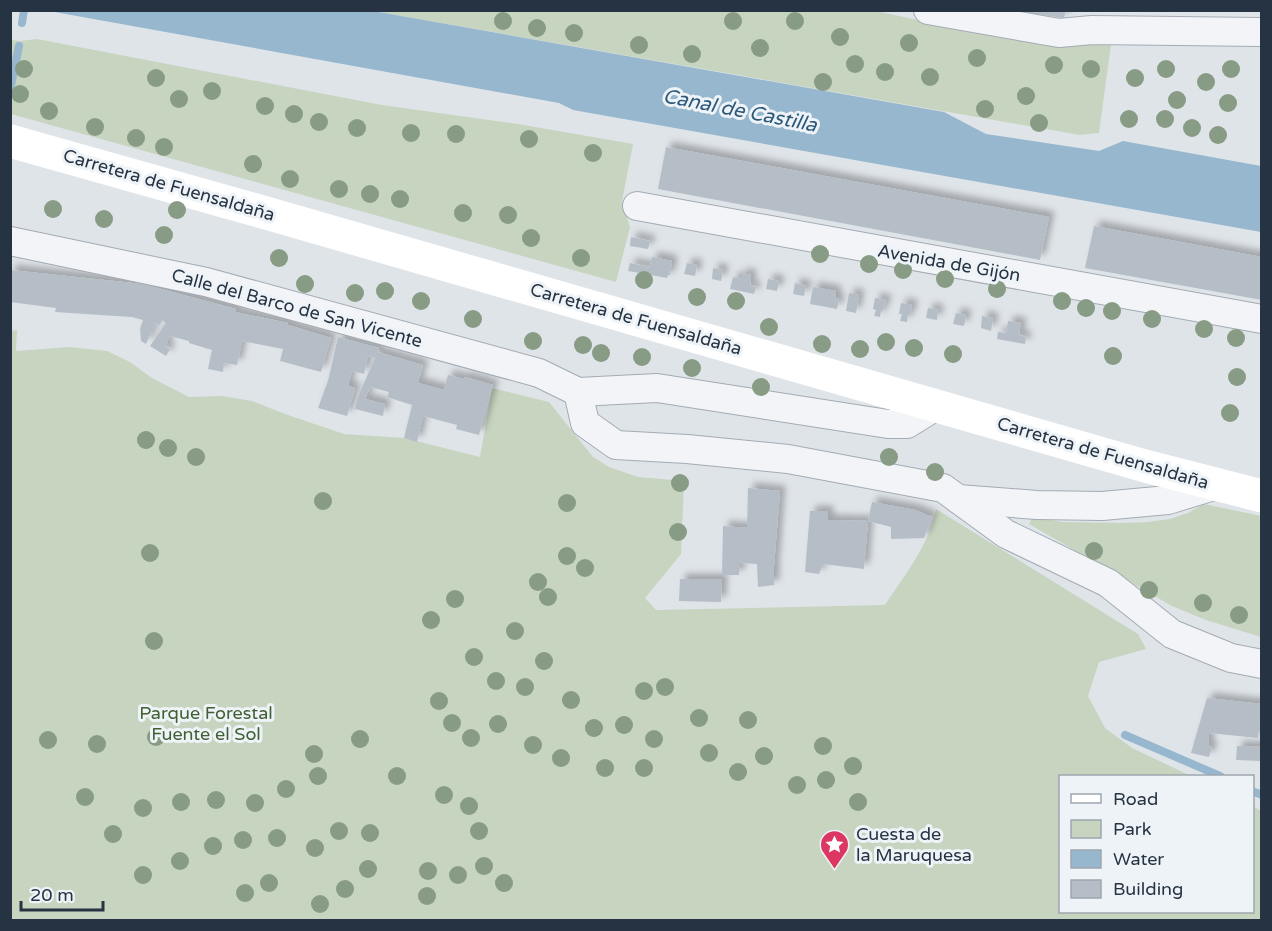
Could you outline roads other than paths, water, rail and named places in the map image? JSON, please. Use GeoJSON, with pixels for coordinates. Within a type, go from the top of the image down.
{"type":"FeatureCollection","features":[{"type":"Feature","properties":{"kind":"main road","name":"Carretera de Fuensaldaña"},"geometry":{"type":"LineString","coordinates":[[10,141],[252,208],[1145,466],[1262,496]]}},
{"type":"Feature","properties":{"kind":"street"},"geometry":{"type":"LineString","coordinates":[[928,10],[1059,33],[1094,20],[1262,32]]}},
{"type":"Feature","properties":{"kind":"street","name":"Avenida de Gijón"},"geometry":{"type":"LineString","coordinates":[[637,206],[1262,319]]}},
{"type":"Feature","properties":{"kind":"street","name":"Calle del Barco de San Vicente"},"geometry":{"type":"LineString","coordinates":[[10,241],[206,282],[538,373],[578,392],[657,388],[888,424],[907,424],[936,406]]}},
{"type":"Feature","properties":{"kind":"street"},"geometry":{"type":"LineString","coordinates":[[578,392],[585,423],[616,445],[788,459],[943,488],[1006,534],[1108,583],[1172,634],[1231,658],[1262,664]]}},
{"type":"Feature","properties":{"kind":"street"},"geometry":{"type":"LineString","coordinates":[[958,499],[1037,505],[1102,506],[1168,500],[1217,485]]}},
{"type":"Feature","properties":{"kind":"water","name":"Canal de Castilla"},"geometry":{"type":"Polygon","coordinates":[[[49,11],[373,11],[944,112],[986,134],[1099,151],[1123,141],[1261,166],[1261,232],[573,110],[559,103],[49,11]]]}},
{"type":"Feature","properties":{"kind":"waterway"},"geometry":{"type":"LineString","coordinates":[[22,23],[24,10]]}},
{"type":"Feature","properties":{"kind":"waterway"},"geometry":{"type":"LineString","coordinates":[[10,90],[19,46]]}},
{"type":"Feature","properties":{"kind":"waterway"},"geometry":{"type":"LineString","coordinates":[[1125,735],[1218,775]]}},
{"type":"Feature","properties":{"kind":"waterway"},"geometry":{"type":"LineString","coordinates":[[1254,792],[1262,795]]}},
{"type":"Feature","properties":{"kind":"place","name":"Cuesta de la Maruquesa"},"geometry":{"type":"Point","coordinates":[835,870]}},
{"type":"Feature","properties":{"kind":"park label","name":"Parque Forestal Fuente el Sol"},"geometry":{"type":"Point","coordinates":[206,723]}}]}
